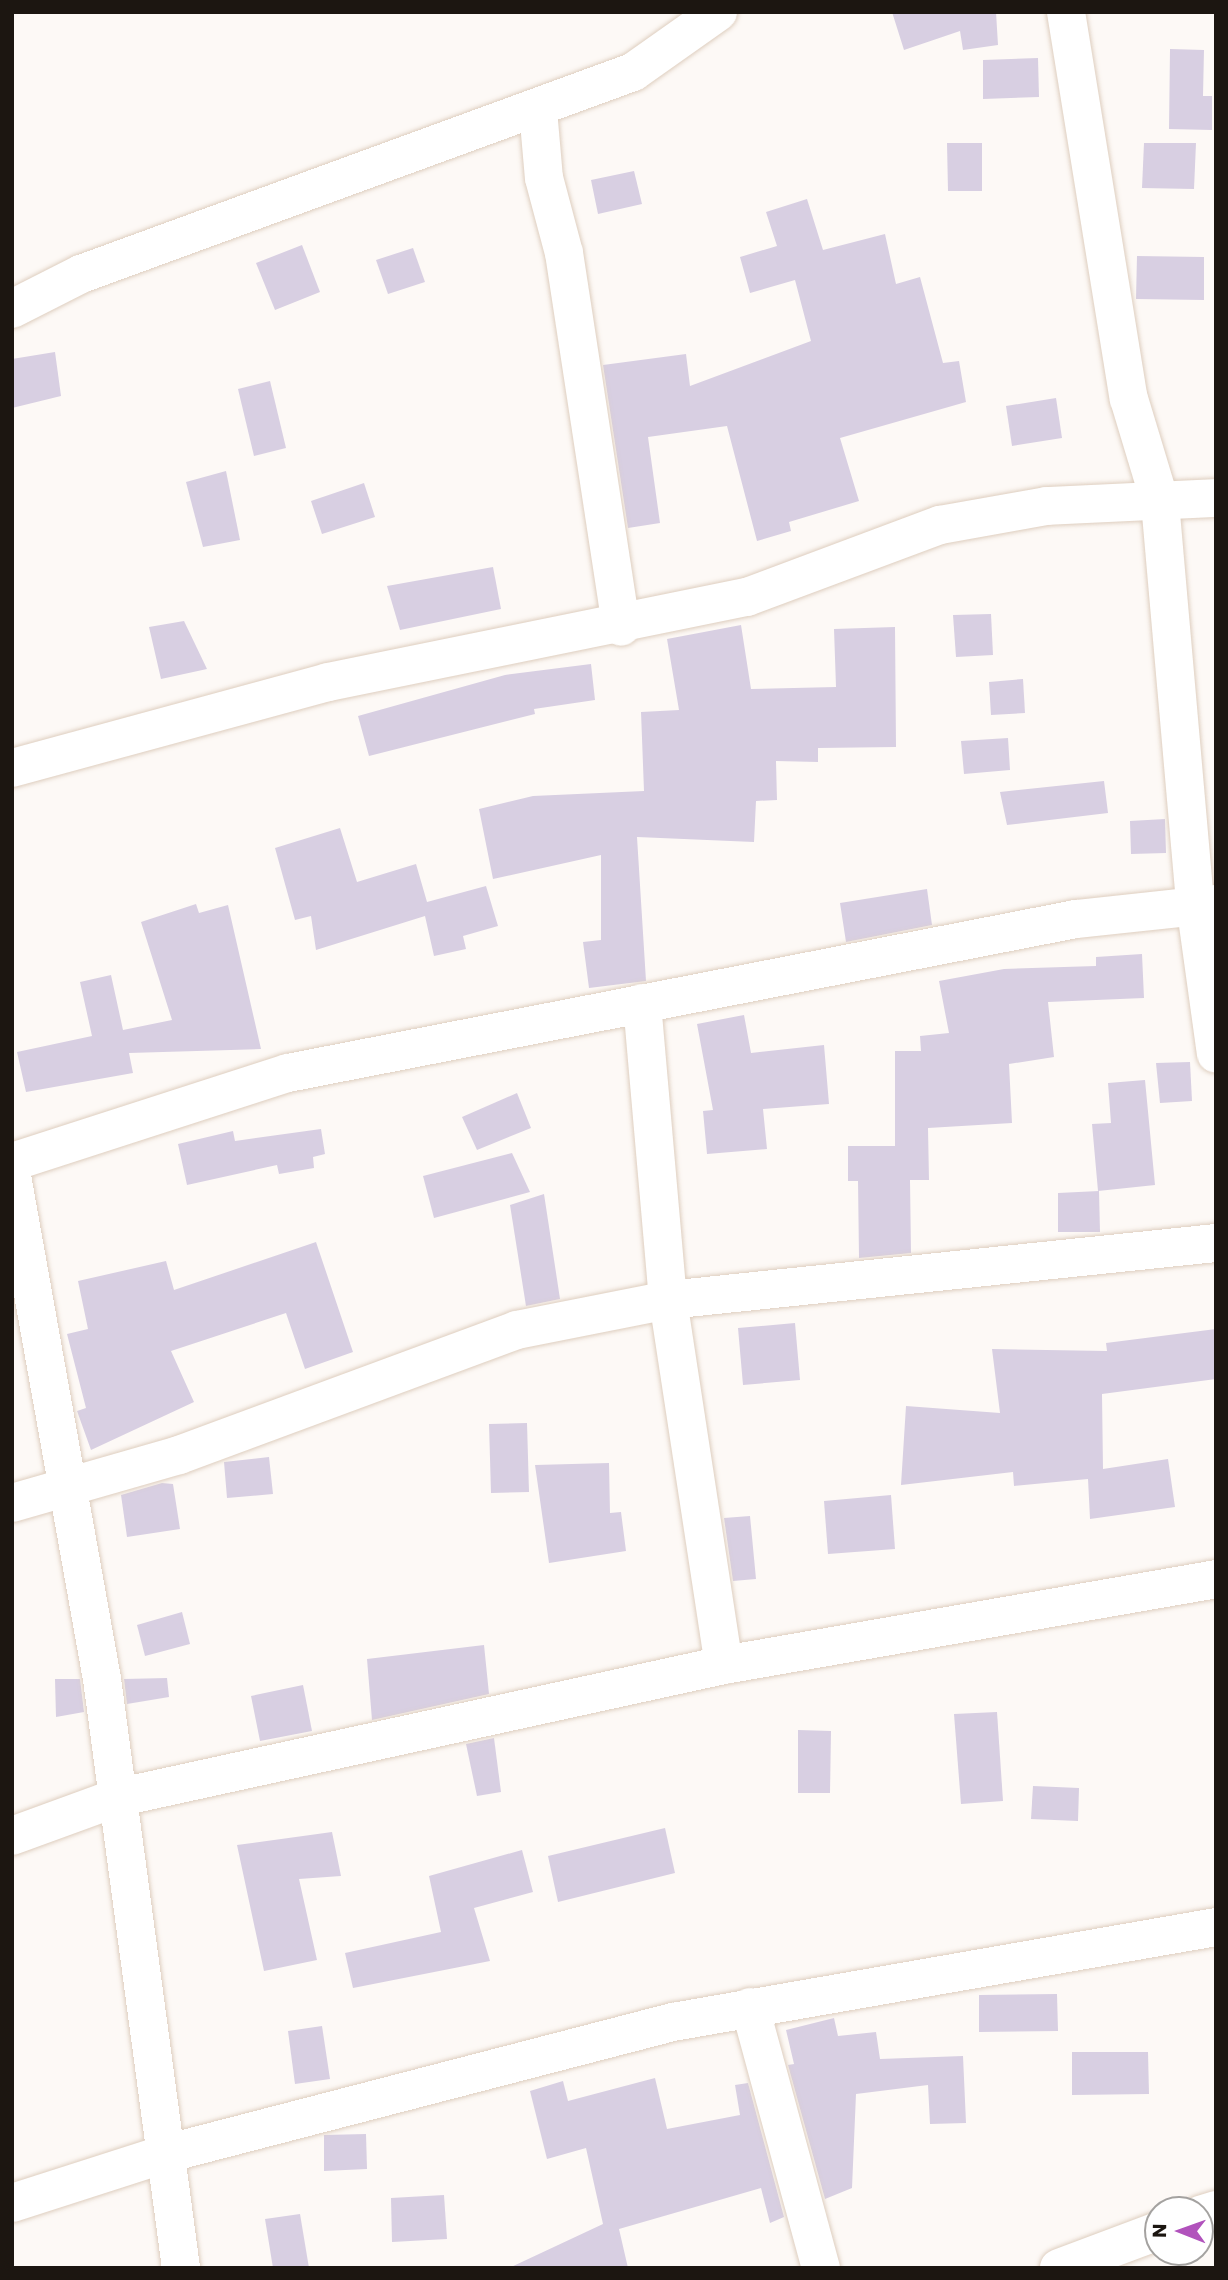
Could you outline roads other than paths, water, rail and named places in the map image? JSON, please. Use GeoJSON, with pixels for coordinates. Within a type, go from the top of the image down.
{"type":"FeatureCollection","features":[{"type":"Feature","properties":{"kind":"street"},"geometry":{"type":"LineString","coordinates":[[12,309],[81,274],[538,110],[633,72],[718,12]]}},
{"type":"Feature","properties":{"kind":"street"},"geometry":{"type":"LineString","coordinates":[[1066,12],[1129,399],[1160,502],[1205,904],[1216,1054]]}},
{"type":"Feature","properties":{"kind":"street"},"geometry":{"type":"LineString","coordinates":[[538,110],[544,178],[565,253],[621,627]]}},
{"type":"Feature","properties":{"kind":"street"},"geometry":{"type":"LineString","coordinates":[[12,768],[328,682],[621,627],[747,597],[940,525],[1048,506],[1216,498]]}},
{"type":"Feature","properties":{"kind":"street"},"geometry":{"type":"LineString","coordinates":[[12,1162],[288,1073],[1076,919],[1205,904]]}},
{"type":"Feature","properties":{"kind":"street"},"geometry":{"type":"LineString","coordinates":[[642,1003],[668,1300],[724,1665]]}},
{"type":"Feature","properties":{"kind":"street"},"geometry":{"type":"LineString","coordinates":[[12,1176],[102,1679],[181,2268]]}},
{"type":"Feature","properties":{"kind":"street"},"geometry":{"type":"LineString","coordinates":[[12,1503],[179,1455],[517,1331],[668,1300],[1216,1243]]}},
{"type":"Feature","properties":{"kind":"street"},"geometry":{"type":"LineString","coordinates":[[12,1836],[116,1798],[724,1665],[1216,1579]]}},
{"type":"Feature","properties":{"kind":"street"},"geometry":{"type":"LineString","coordinates":[[12,2203],[165,2154],[750,2007],[1216,1927]]}},
{"type":"Feature","properties":{"kind":"street"},"geometry":{"type":"LineString","coordinates":[[750,2007],[821,2268]]}},
{"type":"Feature","properties":{"kind":"street"},"geometry":{"type":"LineString","coordinates":[[1059,2268],[1144,2236]]}}]}
